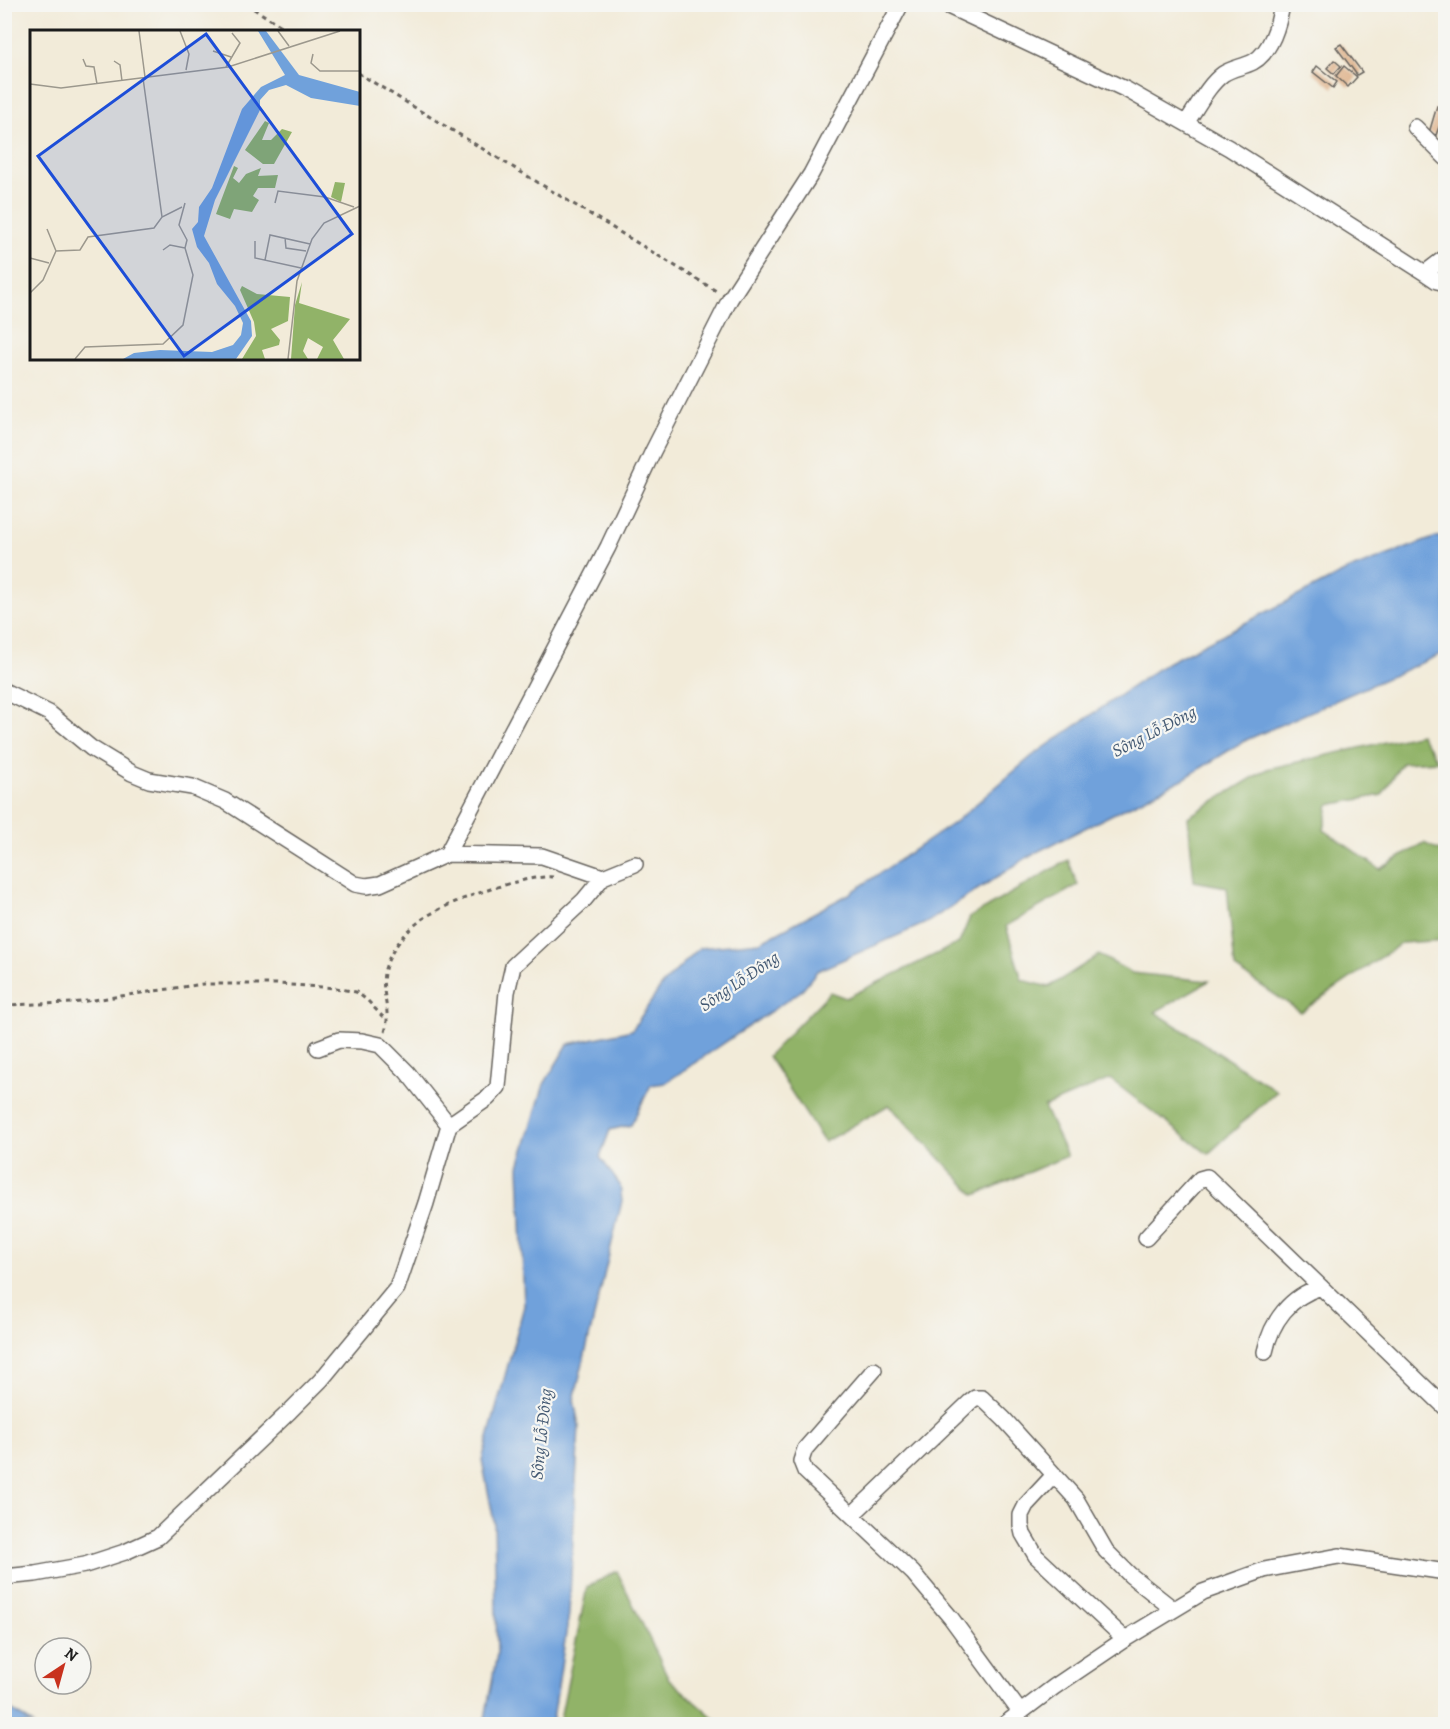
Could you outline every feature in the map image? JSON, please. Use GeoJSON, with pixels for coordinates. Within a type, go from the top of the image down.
{"type":"FeatureCollection","features":[{"type":"Feature","properties":{"kind":"street"},"geometry":{"type":"LineString","coordinates":[[447,854],[603,556],[730,299],[811,174],[900,4]]}},
{"type":"Feature","properties":{"kind":"street"},"geometry":{"type":"LineString","coordinates":[[944,4],[1127,90],[1229,148],[1425,273],[1446,283]]}},
{"type":"Feature","properties":{"kind":"street"},"geometry":{"type":"LineString","coordinates":[[1186,123],[1223,74],[1255,61],[1263,55],[1271,39],[1282,4]]}},
{"type":"Feature","properties":{"kind":"street"},"geometry":{"type":"LineString","coordinates":[[1415,127],[1446,158]]}},
{"type":"Feature","properties":{"kind":"street"},"geometry":{"type":"LineString","coordinates":[[1425,273],[1446,257]]}},
{"type":"Feature","properties":{"kind":"street"},"geometry":{"type":"LineString","coordinates":[[4,691],[49,713],[91,748],[132,773],[149,780],[192,787],[225,801],[355,884],[366,886],[380,884],[447,854],[542,856],[603,877]]}},
{"type":"Feature","properties":{"kind":"street"},"geometry":{"type":"LineString","coordinates":[[4,1577],[45,1573],[85,1565],[125,1552],[158,1537],[321,1380],[397,1288],[449,1125],[488,1098],[498,1087],[507,992],[513,966],[584,900],[603,877],[635,864]]}},
{"type":"Feature","properties":{"kind":"street"},"geometry":{"type":"LineString","coordinates":[[318,1048],[339,1040],[363,1041],[380,1045],[407,1072],[449,1125]]}},
{"type":"Feature","properties":{"kind":"street"},"geometry":{"type":"LineString","coordinates":[[1146,1238],[1200,1179],[1208,1177],[1446,1408]]}},
{"type":"Feature","properties":{"kind":"street"},"geometry":{"type":"LineString","coordinates":[[1264,1352],[1275,1323],[1286,1309],[1310,1290],[1321,1287]]}},
{"type":"Feature","properties":{"kind":"street"},"geometry":{"type":"LineString","coordinates":[[874,1370],[805,1449],[801,1461],[802,1466],[810,1478],[852,1515],[933,1596],[1020,1712]]}},
{"type":"Feature","properties":{"kind":"street"},"geometry":{"type":"LineString","coordinates":[[852,1515],[975,1398],[982,1398],[1076,1499],[1106,1551],[1130,1575],[1173,1609]]}},
{"type":"Feature","properties":{"kind":"street"},"geometry":{"type":"LineString","coordinates":[[1054,1475],[1026,1505],[1021,1515],[1023,1534],[1036,1556],[1125,1639]]}},
{"type":"Feature","properties":{"kind":"street"},"geometry":{"type":"LineString","coordinates":[[1005,1725],[1020,1712],[1125,1639],[1173,1609],[1203,1592],[1264,1570],[1339,1556],[1446,1572]]}},
{"type":"Feature","properties":{"kind":"path"},"geometry":{"type":"LineString","coordinates":[[246,4],[288,30]]}},
{"type":"Feature","properties":{"kind":"path"},"geometry":{"type":"LineString","coordinates":[[360,74],[730,299]]}},
{"type":"Feature","properties":{"kind":"path"},"geometry":{"type":"LineString","coordinates":[[380,1045],[388,1020],[384,984],[385,968],[401,940],[420,920],[454,903],[502,886],[543,877],[561,879]]}},
{"type":"Feature","properties":{"kind":"path"},"geometry":{"type":"LineString","coordinates":[[4,1005],[73,1003],[203,984],[277,984],[336,988],[356,992],[388,1020]]}},
{"type":"Feature","properties":{"kind":"green space"},"geometry":{"type":"Polygon","coordinates":[[[1420,734],[1438,761],[1402,763],[1382,795],[1329,805],[1324,830],[1380,869],[1424,843],[1445,853],[1445,940],[1402,943],[1301,1012],[1235,968],[1227,887],[1194,881],[1188,817],[1267,769],[1420,734]]]}},
{"type":"Feature","properties":{"kind":"green space"},"geometry":{"type":"Polygon","coordinates":[[[1068,860],[1078,885],[1006,926],[1022,980],[1049,987],[1099,955],[1132,973],[1209,981],[1155,1012],[1277,1091],[1208,1154],[1110,1079],[1044,1107],[1067,1156],[975,1195],[889,1105],[824,1142],[768,1056],[830,992],[846,998],[959,943],[970,917],[1068,860]]]}},
{"type":"Feature","properties":{"kind":"green space"},"geometry":{"type":"Polygon","coordinates":[[[617,1571],[669,1679],[721,1724],[559,1724],[587,1587],[617,1571]]]}},
{"type":"Feature","properties":{"kind":"water","name":"Sông Lỗ Đông"},"geometry":{"type":"Polygon","coordinates":[[[1445,536],[1446,648],[1442,654],[1244,741],[1185,778],[1031,855],[926,923],[817,971],[801,991],[665,1083],[651,1085],[631,1125],[610,1130],[600,1157],[620,1185],[622,1201],[574,1400],[579,1426],[569,1614],[553,1719],[551,1724],[484,1724],[497,1654],[494,1522],[482,1460],[524,1306],[519,1166],[544,1084],[568,1044],[632,1030],[662,985],[699,948],[760,942],[849,894],[955,822],[1032,756],[1165,664],[1346,571],[1436,537],[1445,536]]]}},
{"type":"Feature","properties":{"kind":"water"},"geometry":{"type":"Polygon","coordinates":[[[5,1706],[33,1724],[5,1724],[5,1706]]]}},
{"type":"Feature","properties":{"kind":"building"},"geometry":{"type":"Polygon","coordinates":[[[1341,44],[1362,72],[1357,75],[1336,47],[1341,44]]]}},
{"type":"Feature","properties":{"kind":"building"},"geometry":{"type":"Polygon","coordinates":[[[1334,60],[1341,66],[1334,74],[1327,68],[1334,60]]]}},
{"type":"Feature","properties":{"kind":"building"},"geometry":{"type":"Polygon","coordinates":[[[1317,66],[1337,82],[1333,88],[1313,72],[1317,66]]]}},
{"type":"Feature","properties":{"kind":"building"},"geometry":{"type":"Polygon","coordinates":[[[1344,66],[1357,77],[1348,87],[1336,76],[1344,66]]]}},
{"type":"Feature","properties":{"kind":"building"},"geometry":{"type":"Polygon","coordinates":[[[1445,99],[1446,129],[1439,127],[1436,135],[1429,133],[1437,106],[1442,108],[1445,99]]]}}]}
